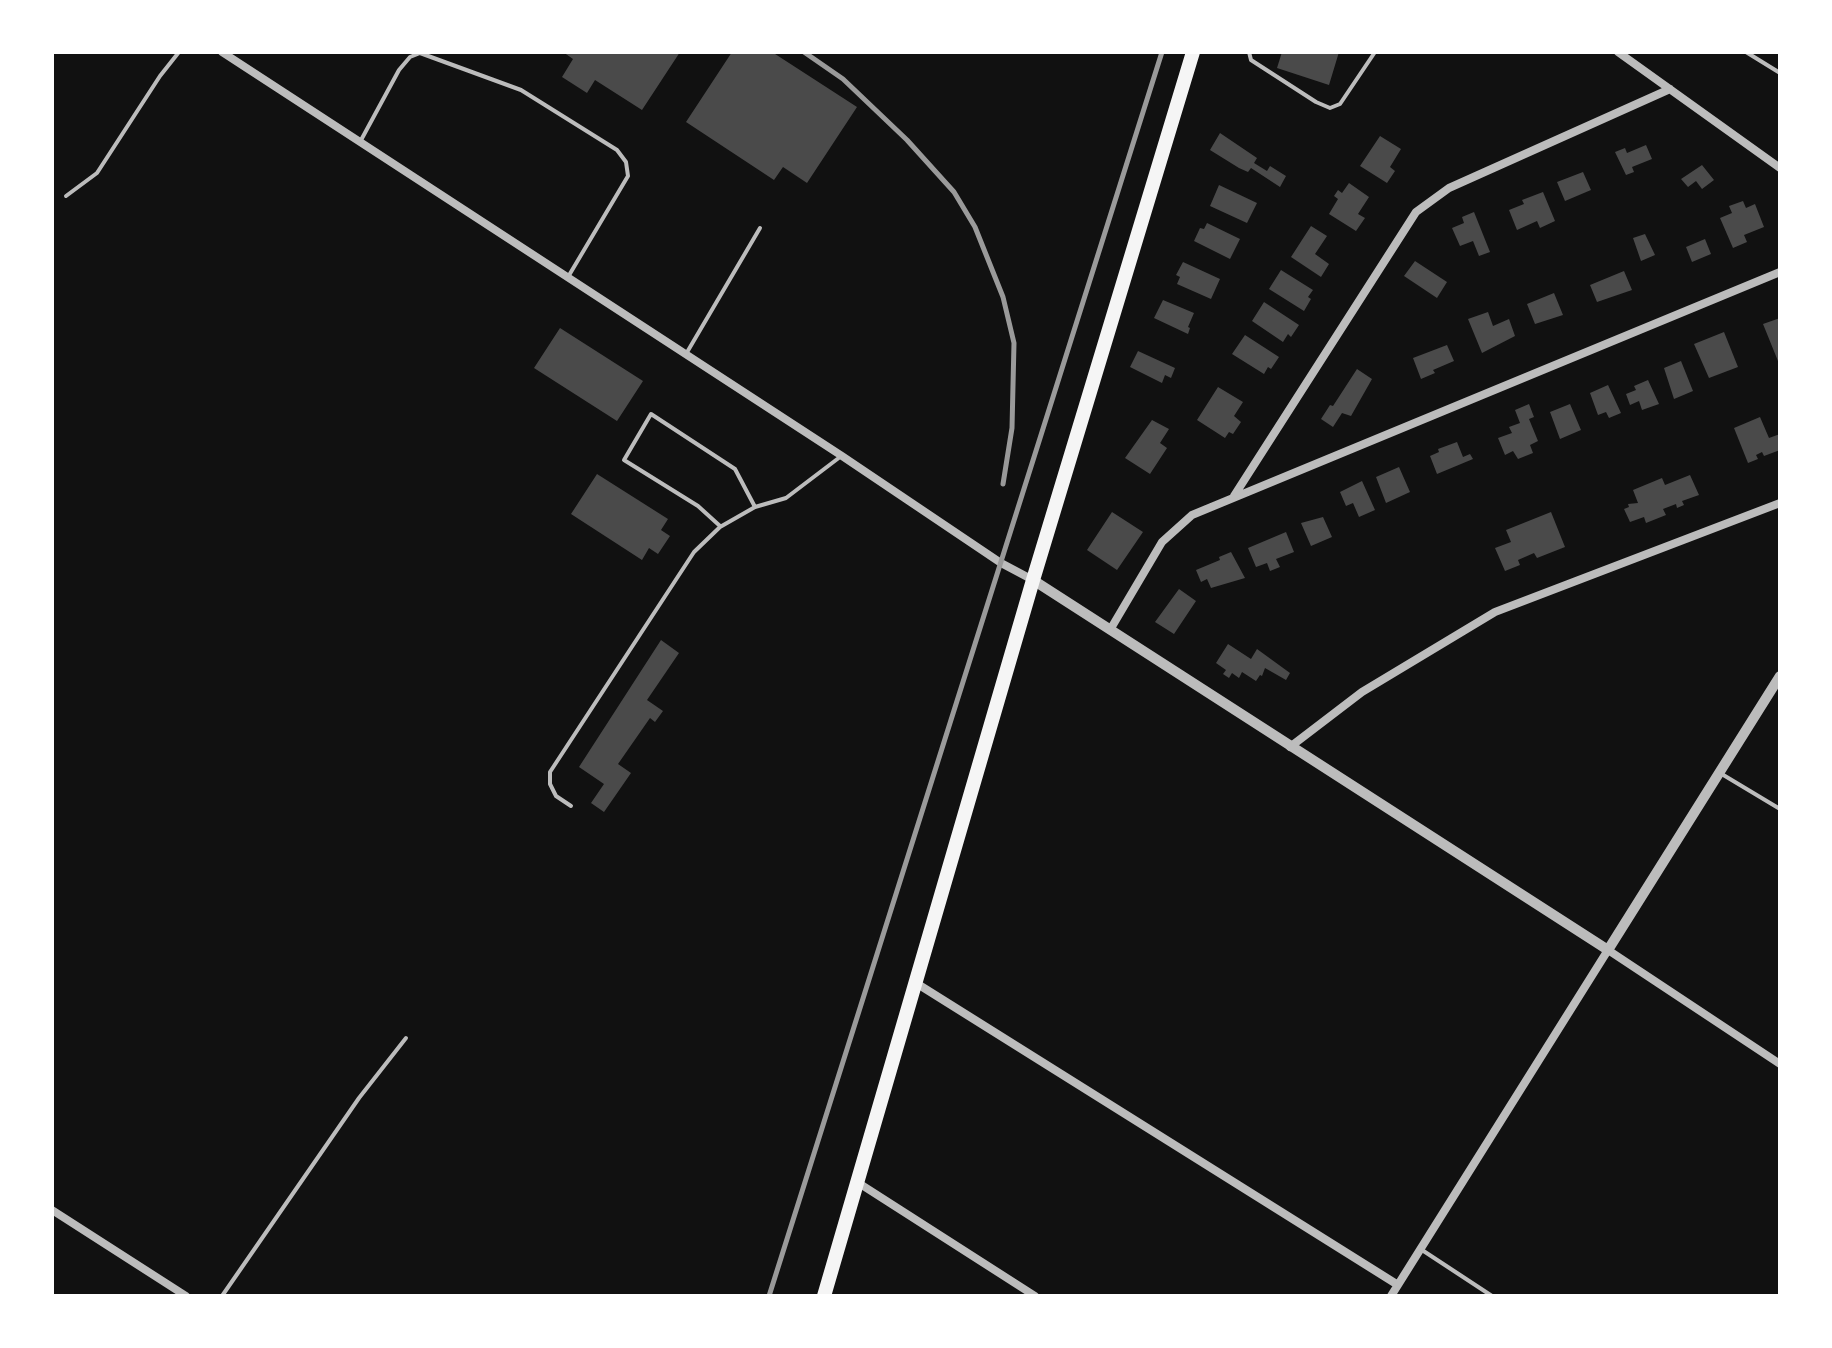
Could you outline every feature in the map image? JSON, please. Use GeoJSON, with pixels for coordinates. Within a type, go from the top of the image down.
{"type":"FeatureCollection","features":[{"type":"Feature","properties":{"kind":"main road"},"geometry":{"type":"LineString","coordinates":[[824,1296],[1033,580],[1193,52]]}},
{"type":"Feature","properties":{"kind":"street"},"geometry":{"type":"LineString","coordinates":[[222,52],[1001,563],[1033,580],[1780,1064]]}},
{"type":"Feature","properties":{"kind":"street"},"geometry":{"type":"LineString","coordinates":[[1622,53],[1780,168]]}},
{"type":"Feature","properties":{"kind":"street"},"geometry":{"type":"LineString","coordinates":[[1233,497],[1416,212],[1449,188],[1670,89]]}},
{"type":"Feature","properties":{"kind":"street"},"geometry":{"type":"LineString","coordinates":[[1110,630],[1162,542],[1192,515],[1780,272]]}},
{"type":"Feature","properties":{"kind":"street"},"geometry":{"type":"LineString","coordinates":[[1290,747],[1362,692],[1495,612],[1780,503]]}},
{"type":"Feature","properties":{"kind":"street"},"geometry":{"type":"LineString","coordinates":[[1391,1296],[1780,676]]}},
{"type":"Feature","properties":{"kind":"street"},"geometry":{"type":"LineString","coordinates":[[916,983],[1398,1285]]}},
{"type":"Feature","properties":{"kind":"street"},"geometry":{"type":"LineString","coordinates":[[856,1182],[1035,1296]]}},
{"type":"Feature","properties":{"kind":"street"},"geometry":{"type":"LineString","coordinates":[[52,1210],[186,1296]]}},
{"type":"Feature","properties":{"kind":"lane"},"geometry":{"type":"LineString","coordinates":[[66,196],[97,173],[179,52]]}},
{"type":"Feature","properties":{"kind":"lane"},"geometry":{"type":"LineString","coordinates":[[1249,52],[1251,60],[1330,108],[1340,104],[1375,52]]}},
{"type":"Feature","properties":{"kind":"lane"},"geometry":{"type":"LineString","coordinates":[[1746,52],[1780,73]]}},
{"type":"Feature","properties":{"kind":"lane"},"geometry":{"type":"LineString","coordinates":[[360,142],[399,70],[410,57],[420,53],[521,90],[617,150],[626,162],[628,176],[568,277]]}},
{"type":"Feature","properties":{"kind":"lane"},"geometry":{"type":"LineString","coordinates":[[686,354],[760,228]]}},
{"type":"Feature","properties":{"kind":"lane"},"geometry":{"type":"LineString","coordinates":[[720,527],[698,506],[624,460],[651,414],[735,469],[755,507]]}},
{"type":"Feature","properties":{"kind":"lane"},"geometry":{"type":"LineString","coordinates":[[571,806],[556,796],[550,784],[550,772],[694,552],[720,527],[755,507],[786,498],[842,456]]}},
{"type":"Feature","properties":{"kind":"lane"},"geometry":{"type":"LineString","coordinates":[[1719,773],[1780,809]]}},
{"type":"Feature","properties":{"kind":"lane"},"geometry":{"type":"LineString","coordinates":[[222,1296],[359,1098],[406,1038]]}},
{"type":"Feature","properties":{"kind":"lane"},"geometry":{"type":"LineString","coordinates":[[1420,1249],[1492,1296]]}},
{"type":"Feature","properties":{"kind":"building"},"geometry":{"type":"Polygon","coordinates":[[[563,52],[680,52],[642,110],[595,80],[587,93],[562,77],[573,59],[563,52]]]}},
{"type":"Feature","properties":{"kind":"building"},"geometry":{"type":"Polygon","coordinates":[[[732,52],[772,52],[857,107],[807,183],[783,167],[774,180],[686,122],[732,52]]]}},
{"type":"Feature","properties":{"kind":"building"},"geometry":{"type":"Polygon","coordinates":[[[1282,52],[1339,52],[1329,85],[1277,68],[1282,52]]]}},
{"type":"Feature","properties":{"kind":"building"},"geometry":{"type":"Polygon","coordinates":[[[1220,133],[1257,158],[1254,163],[1267,171],[1270,166],[1286,176],[1280,187],[1251,168],[1248,172],[1210,150],[1220,133]]]}},
{"type":"Feature","properties":{"kind":"building"},"geometry":{"type":"Polygon","coordinates":[[[1380,136],[1401,149],[1390,167],[1395,171],[1387,183],[1360,166],[1380,136]]]}},
{"type":"Feature","properties":{"kind":"building"},"geometry":{"type":"Polygon","coordinates":[[[1646,145],[1652,159],[1632,167],[1634,172],[1626,175],[1615,152],[1625,148],[1627,153],[1646,145]]]}},
{"type":"Feature","properties":{"kind":"building"},"geometry":{"type":"Polygon","coordinates":[[[1702,165],[1714,180],[1702,189],[1696,181],[1688,187],[1681,179],[1702,165]]]}},
{"type":"Feature","properties":{"kind":"building"},"geometry":{"type":"Polygon","coordinates":[[[1583,172],[1591,190],[1565,201],[1557,182],[1583,172]]]}},
{"type":"Feature","properties":{"kind":"building"},"geometry":{"type":"Polygon","coordinates":[[[1349,183],[1369,197],[1358,214],[1365,218],[1356,231],[1329,214],[1338,199],[1334,196],[1338,190],[1342,193],[1349,183]]]}},
{"type":"Feature","properties":{"kind":"building"},"geometry":{"type":"Polygon","coordinates":[[[1219,185],[1257,203],[1247,223],[1210,206],[1219,185]]]}},
{"type":"Feature","properties":{"kind":"building"},"geometry":{"type":"Polygon","coordinates":[[[1543,192],[1555,221],[1540,228],[1537,221],[1517,230],[1509,210],[1524,204],[1522,200],[1543,192]]]}},
{"type":"Feature","properties":{"kind":"building"},"geometry":{"type":"Polygon","coordinates":[[[1743,201],[1746,208],[1755,204],[1764,227],[1744,235],[1747,242],[1733,248],[1720,218],[1732,213],[1729,206],[1743,201]]]}},
{"type":"Feature","properties":{"kind":"building"},"geometry":{"type":"Polygon","coordinates":[[[1474,212],[1490,252],[1479,256],[1473,241],[1460,246],[1452,228],[1464,223],[1462,217],[1474,212]]]}},
{"type":"Feature","properties":{"kind":"building"},"geometry":{"type":"Polygon","coordinates":[[[1207,223],[1240,239],[1230,259],[1194,241],[1200,228],[1204,229],[1207,223]]]}},
{"type":"Feature","properties":{"kind":"building"},"geometry":{"type":"Polygon","coordinates":[[[1311,226],[1327,236],[1315,254],[1329,264],[1321,277],[1291,257],[1311,226]]]}},
{"type":"Feature","properties":{"kind":"building"},"geometry":{"type":"Polygon","coordinates":[[[1645,234],[1655,255],[1641,261],[1633,238],[1645,234]]]}},
{"type":"Feature","properties":{"kind":"building"},"geometry":{"type":"Polygon","coordinates":[[[1705,239],[1711,254],[1692,262],[1686,247],[1705,239]]]}},
{"type":"Feature","properties":{"kind":"building"},"geometry":{"type":"Polygon","coordinates":[[[1415,261],[1447,282],[1437,298],[1404,276],[1415,261]]]}},
{"type":"Feature","properties":{"kind":"building"},"geometry":{"type":"Polygon","coordinates":[[[1183,262],[1220,279],[1211,299],[1177,284],[1180,277],[1176,275],[1183,262]]]}},
{"type":"Feature","properties":{"kind":"building"},"geometry":{"type":"Polygon","coordinates":[[[1281,270],[1313,290],[1304,311],[1269,289],[1281,270]]]}},
{"type":"Feature","properties":{"kind":"building"},"geometry":{"type":"Polygon","coordinates":[[[1624,271],[1632,290],[1597,302],[1590,285],[1624,271]]]}},
{"type":"Feature","properties":{"kind":"building"},"geometry":{"type":"Polygon","coordinates":[[[1554,293],[1563,315],[1535,324],[1527,304],[1554,293]]]}},
{"type":"Feature","properties":{"kind":"building"},"geometry":{"type":"Polygon","coordinates":[[[1163,300],[1194,313],[1188,334],[1154,318],[1163,300]]]}},
{"type":"Feature","properties":{"kind":"building"},"geometry":{"type":"Polygon","coordinates":[[[1264,302],[1299,325],[1283,342],[1252,321],[1264,302]]]}},
{"type":"Feature","properties":{"kind":"building"},"geometry":{"type":"Polygon","coordinates":[[[1488,312],[1493,326],[1509,319],[1515,336],[1482,353],[1468,319],[1488,312]]]}},
{"type":"Feature","properties":{"kind":"building"},"geometry":{"type":"Polygon","coordinates":[[[1780,318],[1780,366],[1763,324],[1780,318]]]}},
{"type":"Feature","properties":{"kind":"building"},"geometry":{"type":"Polygon","coordinates":[[[560,328],[643,381],[617,421],[534,368],[560,328]]]}},
{"type":"Feature","properties":{"kind":"building"},"geometry":{"type":"Polygon","coordinates":[[[1724,332],[1738,367],[1709,378],[1694,344],[1724,332]]]}},
{"type":"Feature","properties":{"kind":"building"},"geometry":{"type":"Polygon","coordinates":[[[1245,335],[1279,357],[1264,374],[1232,354],[1245,335]]]}},
{"type":"Feature","properties":{"kind":"building"},"geometry":{"type":"Polygon","coordinates":[[[1447,345],[1454,361],[1421,379],[1413,358],[1447,345]]]}},
{"type":"Feature","properties":{"kind":"building"},"geometry":{"type":"Polygon","coordinates":[[[1138,351],[1175,368],[1171,378],[1165,375],[1162,383],[1130,367],[1138,351]]]}},
{"type":"Feature","properties":{"kind":"building"},"geometry":{"type":"Polygon","coordinates":[[[1681,361],[1693,391],[1674,399],[1664,368],[1681,361]]]}},
{"type":"Feature","properties":{"kind":"building"},"geometry":{"type":"Polygon","coordinates":[[[1357,369],[1372,379],[1351,416],[1342,413],[1333,427],[1321,419],[1357,369]]]}},
{"type":"Feature","properties":{"kind":"building"},"geometry":{"type":"Polygon","coordinates":[[[1648,380],[1659,404],[1642,410],[1639,401],[1630,405],[1626,394],[1636,390],[1634,386],[1648,380]]]}},
{"type":"Feature","properties":{"kind":"building"},"geometry":{"type":"Polygon","coordinates":[[[1608,385],[1621,413],[1609,418],[1606,412],[1598,415],[1590,393],[1608,385]]]}},
{"type":"Feature","properties":{"kind":"building"},"geometry":{"type":"Polygon","coordinates":[[[1218,387],[1243,402],[1234,416],[1241,422],[1233,434],[1229,432],[1225,438],[1197,420],[1218,387]]]}},
{"type":"Feature","properties":{"kind":"building"},"geometry":{"type":"Polygon","coordinates":[[[1529,404],[1534,417],[1529,419],[1538,441],[1530,445],[1533,453],[1518,459],[1513,451],[1505,455],[1498,438],[1512,433],[1509,427],[1520,423],[1515,410],[1529,404]]]}},
{"type":"Feature","properties":{"kind":"building"},"geometry":{"type":"Polygon","coordinates":[[[1570,404],[1581,430],[1560,439],[1550,412],[1570,404]]]}},
{"type":"Feature","properties":{"kind":"building"},"geometry":{"type":"Polygon","coordinates":[[[1760,417],[1769,438],[1780,434],[1780,450],[1764,456],[1762,452],[1756,455],[1758,459],[1748,463],[1734,428],[1760,417]]]}},
{"type":"Feature","properties":{"kind":"building"},"geometry":{"type":"Polygon","coordinates":[[[1152,420],[1169,429],[1160,443],[1167,448],[1150,474],[1125,458],[1152,420]]]}},
{"type":"Feature","properties":{"kind":"building"},"geometry":{"type":"Polygon","coordinates":[[[1457,442],[1463,457],[1470,454],[1473,459],[1437,474],[1430,456],[1439,452],[1438,449],[1457,442]]]}},
{"type":"Feature","properties":{"kind":"building"},"geometry":{"type":"Polygon","coordinates":[[[1399,467],[1410,492],[1386,503],[1376,477],[1399,467]]]}},
{"type":"Feature","properties":{"kind":"building"},"geometry":{"type":"Polygon","coordinates":[[[597,474],[668,519],[661,530],[670,536],[658,554],[649,548],[642,560],[571,514],[597,474]]]}},
{"type":"Feature","properties":{"kind":"building"},"geometry":{"type":"Polygon","coordinates":[[[1690,475],[1699,495],[1682,501],[1684,505],[1677,508],[1676,504],[1663,509],[1666,515],[1646,523],[1644,517],[1630,522],[1624,509],[1629,507],[1628,504],[1638,503],[1633,490],[1662,478],[1665,485],[1690,475]]]}},
{"type":"Feature","properties":{"kind":"building"},"geometry":{"type":"Polygon","coordinates":[[[1362,481],[1375,510],[1359,517],[1353,503],[1346,506],[1340,492],[1362,481]]]}},
{"type":"Feature","properties":{"kind":"building"},"geometry":{"type":"Polygon","coordinates":[[[1112,512],[1143,532],[1117,570],[1087,550],[1112,512]]]}},
{"type":"Feature","properties":{"kind":"building"},"geometry":{"type":"Polygon","coordinates":[[[1551,512],[1565,547],[1537,558],[1534,553],[1518,560],[1520,565],[1505,571],[1495,548],[1511,542],[1506,530],[1551,512]]]}},
{"type":"Feature","properties":{"kind":"building"},"geometry":{"type":"Polygon","coordinates":[[[1323,517],[1332,537],[1311,546],[1301,523],[1323,517]]]}},
{"type":"Feature","properties":{"kind":"building"},"geometry":{"type":"Polygon","coordinates":[[[1286,532],[1294,552],[1276,559],[1280,567],[1270,571],[1267,563],[1256,567],[1248,548],[1286,532]]]}},
{"type":"Feature","properties":{"kind":"building"},"geometry":{"type":"Polygon","coordinates":[[[1231,552],[1245,578],[1211,588],[1207,579],[1201,582],[1196,570],[1231,552]]]}},
{"type":"Feature","properties":{"kind":"building"},"geometry":{"type":"Polygon","coordinates":[[[1179,589],[1196,601],[1174,634],[1155,622],[1179,589]]]}},
{"type":"Feature","properties":{"kind":"building"},"geometry":{"type":"Polygon","coordinates":[[[661,640],[679,653],[647,700],[663,711],[655,722],[650,718],[618,764],[631,773],[604,812],[591,803],[604,784],[579,767],[661,640]]]}},
{"type":"Feature","properties":{"kind":"building"},"geometry":{"type":"Polygon","coordinates":[[[1228,644],[1251,659],[1257,649],[1290,673],[1286,680],[1265,668],[1256,681],[1242,672],[1239,678],[1232,673],[1229,678],[1223,674],[1226,670],[1216,663],[1228,644]]]}},
{"type":"Feature","properties":{"kind":"railway"},"geometry":{"type":"LineString","coordinates":[[804,52],[843,79],[907,140],[954,192],[975,227],[1003,297],[1014,343],[1012,428],[1003,484]]}},
{"type":"Feature","properties":{"kind":"railway"},"geometry":{"type":"LineString","coordinates":[[769,1296],[1162,52]]}}]}
